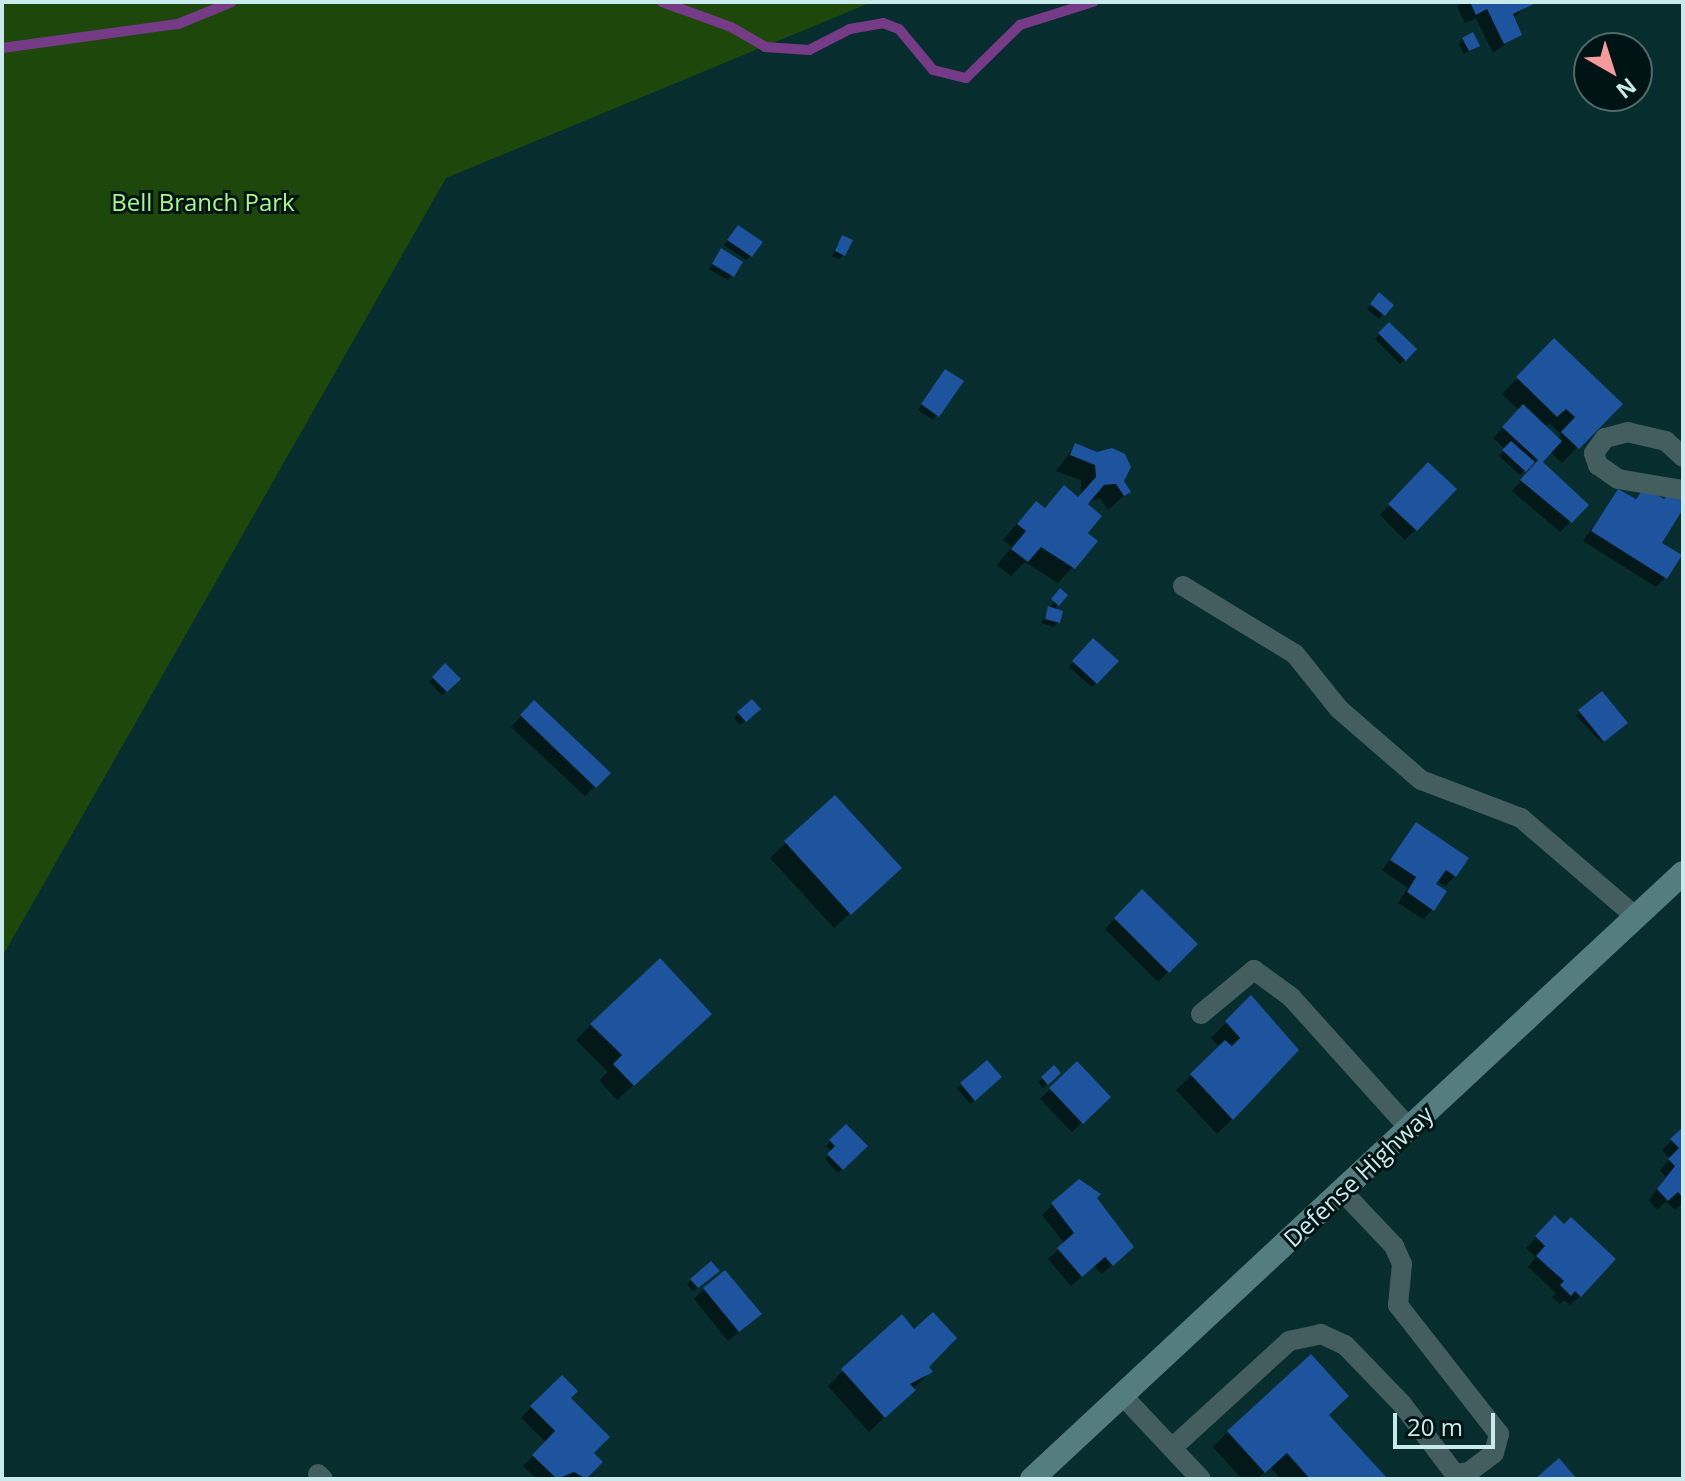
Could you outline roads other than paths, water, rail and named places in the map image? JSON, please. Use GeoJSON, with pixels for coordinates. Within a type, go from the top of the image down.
{"type":"FeatureCollection","features":[{"type":"Feature","properties":{"kind":"main road","name":"Defense Highway"},"geometry":{"type":"LineString","coordinates":[[1032,1479],[1683,873]]}},
{"type":"Feature","properties":{"kind":"lane"},"geometry":{"type":"LineString","coordinates":[[1683,457],[1666,441],[1628,432],[1605,438],[1594,453],[1598,465],[1618,479],[1683,490]]}},
{"type":"Feature","properties":{"kind":"lane"},"geometry":{"type":"LineString","coordinates":[[1183,586],[1295,654],[1339,709],[1421,780],[1521,818],[1636,917]]}},
{"type":"Feature","properties":{"kind":"lane"},"geometry":{"type":"LineString","coordinates":[[1201,1014],[1254,970],[1291,997],[1409,1128]]}},
{"type":"Feature","properties":{"kind":"lane"},"geometry":{"type":"LineString","coordinates":[[1172,1448],[1289,1341],[1321,1334],[1345,1345],[1402,1404],[1452,1477],[1469,1472],[1494,1453],[1499,1434],[1398,1305],[1402,1264],[1394,1246],[1342,1191]]}},
{"type":"Feature","properties":{"kind":"lane"},"geometry":{"type":"LineString","coordinates":[[1122,1395],[1201,1479]]}},
{"type":"Feature","properties":{"kind":"waterway"},"geometry":{"type":"LineString","coordinates":[[2,48],[178,24],[232,2]]}},
{"type":"Feature","properties":{"kind":"waterway"},"geometry":{"type":"LineString","coordinates":[[662,2],[731,27],[765,47],[809,50],[850,29],[883,23],[899,29],[933,70],[966,78],[1020,25],[1093,2]]}},
{"type":"Feature","properties":{"kind":"park label","name":"Bell Branch Park"},"geometry":{"type":"Point","coordinates":[203,202]}}]}
